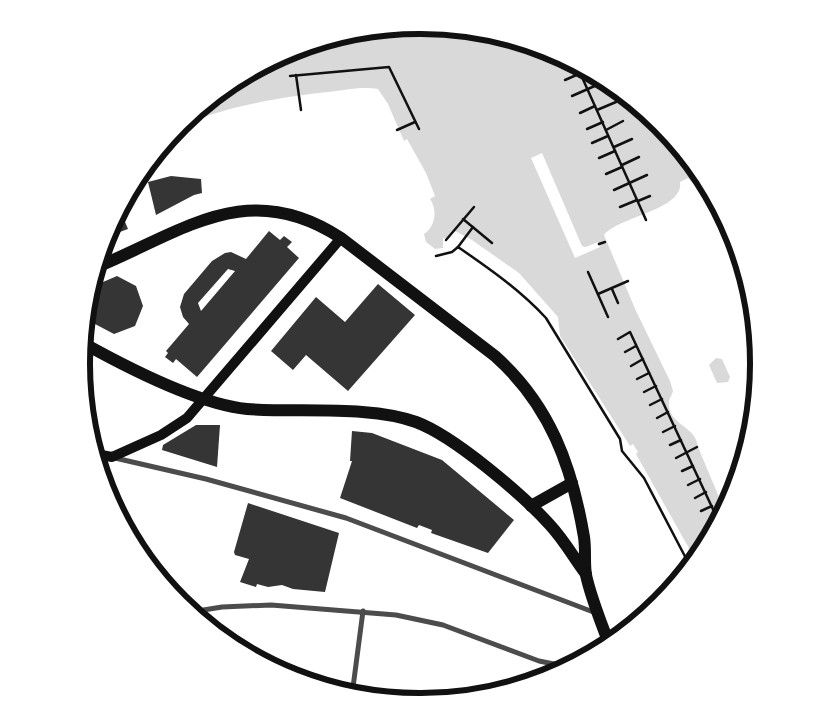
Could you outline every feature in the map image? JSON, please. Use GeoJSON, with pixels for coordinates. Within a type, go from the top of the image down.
{"type":"FeatureCollection","features":[{"type":"Feature","properties":{"kind":"main road"},"geometry":{"type":"LineString","coordinates":[[106,263],[199,221],[237,211],[259,210],[293,216],[320,226],[341,238],[488,351],[516,377],[536,400],[551,427],[572,483],[584,536],[586,574],[606,636]]}},
{"type":"Feature","properties":{"kind":"main road"},"geometry":{"type":"LineString","coordinates":[[103,455],[112,457],[172,429],[187,418],[341,238]]}},
{"type":"Feature","properties":{"kind":"main road"},"geometry":{"type":"LineString","coordinates":[[91,347],[173,387],[204,399],[242,408],[376,414],[417,422],[461,448],[531,506],[553,529],[586,574]]}},
{"type":"Feature","properties":{"kind":"main road"},"geometry":{"type":"LineString","coordinates":[[531,506],[572,483]]}},
{"type":"Feature","properties":{"kind":"street"},"geometry":{"type":"LineString","coordinates":[[112,457],[191,475],[346,518],[598,614]]}},
{"type":"Feature","properties":{"kind":"street"},"geometry":{"type":"LineString","coordinates":[[202,610],[229,606],[271,605],[362,611],[425,620],[539,661],[555,664]]}},
{"type":"Feature","properties":{"kind":"street"},"geometry":{"type":"LineString","coordinates":[[353,686],[362,611]]}},
{"type":"Feature","properties":{"kind":"path"},"geometry":{"type":"LineString","coordinates":[[290,76],[389,67],[419,129]]}},
{"type":"Feature","properties":{"kind":"path"},"geometry":{"type":"LineString","coordinates":[[565,80],[577,74]]}},
{"type":"Feature","properties":{"kind":"path"},"geometry":{"type":"LineString","coordinates":[[296,75],[301,110]]}},
{"type":"Feature","properties":{"kind":"path"},"geometry":{"type":"LineString","coordinates":[[583,77],[646,220]]}},
{"type":"Feature","properties":{"kind":"path"},"geometry":{"type":"LineString","coordinates":[[572,96],[597,85]]}},
{"type":"Feature","properties":{"kind":"path"},"geometry":{"type":"LineString","coordinates":[[597,110],[616,102]]}},
{"type":"Feature","properties":{"kind":"path"},"geometry":{"type":"LineString","coordinates":[[580,113],[595,106]]}},
{"type":"Feature","properties":{"kind":"path"},"geometry":{"type":"LineString","coordinates":[[606,130],[623,121]]}},
{"type":"Feature","properties":{"kind":"path"},"geometry":{"type":"LineString","coordinates":[[397,130],[416,122]]}},
{"type":"Feature","properties":{"kind":"path"},"geometry":{"type":"LineString","coordinates":[[587,129],[602,122]]}},
{"type":"Feature","properties":{"kind":"path"},"geometry":{"type":"LineString","coordinates":[[592,143],[608,136]]}},
{"type":"Feature","properties":{"kind":"path"},"geometry":{"type":"LineString","coordinates":[[599,158],[632,139]]}},
{"type":"Feature","properties":{"kind":"path"},"geometry":{"type":"LineString","coordinates":[[606,174],[639,157]]}},
{"type":"Feature","properties":{"kind":"path"},"geometry":{"type":"LineString","coordinates":[[614,190],[647,175]]}},
{"type":"Feature","properties":{"kind":"path"},"geometry":{"type":"LineString","coordinates":[[620,207],[650,196]]}},
{"type":"Feature","properties":{"kind":"path"},"geometry":{"type":"LineString","coordinates":[[446,240],[474,206]]}},
{"type":"Feature","properties":{"kind":"path"},"geometry":{"type":"LineString","coordinates":[[463,219],[492,243]]}},
{"type":"Feature","properties":{"kind":"path"},"geometry":{"type":"LineString","coordinates":[[436,256],[452,252],[473,227]]}},
{"type":"Feature","properties":{"kind":"path"},"geometry":{"type":"LineString","coordinates":[[599,244],[605,242]]}},
{"type":"Feature","properties":{"kind":"path"},"geometry":{"type":"LineString","coordinates":[[458,247],[502,278],[531,302],[546,318],[620,439],[622,451],[644,478],[686,558]]}},
{"type":"Feature","properties":{"kind":"path"},"geometry":{"type":"LineString","coordinates":[[588,272],[608,317]]}},
{"type":"Feature","properties":{"kind":"path"},"geometry":{"type":"LineString","coordinates":[[598,294],[628,281]]}},
{"type":"Feature","properties":{"kind":"path"},"geometry":{"type":"LineString","coordinates":[[612,288],[618,304]]}},
{"type":"Feature","properties":{"kind":"path"},"geometry":{"type":"LineString","coordinates":[[618,339],[630,332],[715,512]]}},
{"type":"Feature","properties":{"kind":"path"},"geometry":{"type":"LineString","coordinates":[[625,352],[636,346]]}},
{"type":"Feature","properties":{"kind":"path"},"geometry":{"type":"LineString","coordinates":[[631,366],[643,359]]}},
{"type":"Feature","properties":{"kind":"path"},"geometry":{"type":"LineString","coordinates":[[637,379],[649,373]]}},
{"type":"Feature","properties":{"kind":"path"},"geometry":{"type":"LineString","coordinates":[[644,392],[656,386]]}},
{"type":"Feature","properties":{"kind":"path"},"geometry":{"type":"LineString","coordinates":[[650,405],[662,399]]}},
{"type":"Feature","properties":{"kind":"path"},"geometry":{"type":"LineString","coordinates":[[656,418],[668,412]]}},
{"type":"Feature","properties":{"kind":"path"},"geometry":{"type":"LineString","coordinates":[[663,432],[674,426]]}},
{"type":"Feature","properties":{"kind":"path"},"geometry":{"type":"LineString","coordinates":[[670,445],[681,440]]}},
{"type":"Feature","properties":{"kind":"path"},"geometry":{"type":"LineString","coordinates":[[676,458],[697,447]]}},
{"type":"Feature","properties":{"kind":"path"},"geometry":{"type":"LineString","coordinates":[[682,472],[693,466]]}},
{"type":"Feature","properties":{"kind":"path"},"geometry":{"type":"LineString","coordinates":[[688,485],[700,479]]}},
{"type":"Feature","properties":{"kind":"path"},"geometry":{"type":"LineString","coordinates":[[695,498],[706,492]]}},
{"type":"Feature","properties":{"kind":"path"},"geometry":{"type":"LineString","coordinates":[[700,511],[712,506]]}},
{"type":"Feature","properties":{"kind":"shaded area"},"geometry":{"type":"Polygon","coordinates":[[[398,34],[442,34],[505,45],[526,51],[566,68],[603,89],[653,130],[682,163],[697,184],[688,178],[680,182],[678,192],[662,206],[612,228],[604,235],[636,311],[670,381],[673,391],[669,401],[672,416],[696,440],[720,500],[706,528],[691,552],[636,454],[638,452],[633,444],[630,446],[560,336],[558,317],[519,273],[472,240],[453,230],[446,238],[443,238],[443,248],[435,249],[426,242],[424,234],[431,227],[435,213],[430,199],[435,196],[426,173],[407,139],[404,141],[388,104],[378,89],[353,89],[272,100],[199,119],[219,102],[255,78],[314,51],[356,40],[398,34]]]}},
{"type":"Feature","properties":{"kind":"shaded area"},"geometry":{"type":"Polygon","coordinates":[[[716,358],[722,359],[730,377],[728,382],[717,383],[709,365],[716,358]]]}},
{"type":"Feature","properties":{"kind":"pier"},"geometry":{"type":"Polygon","coordinates":[[[542,153],[582,246],[586,247],[598,242],[600,247],[575,258],[531,158],[542,153]]]}},
{"type":"Feature","properties":{"kind":"building"},"geometry":{"type":"Polygon","coordinates":[[[171,176],[201,179],[202,193],[194,195],[156,215],[148,182],[171,176]]]}},
{"type":"Feature","properties":{"kind":"building"},"geometry":{"type":"Polygon","coordinates":[[[124,219],[128,229],[117,233],[124,219]]]}},
{"type":"Feature","properties":{"kind":"building"},"geometry":{"type":"Polygon","coordinates":[[[269,231],[280,240],[284,236],[292,242],[287,247],[299,258],[197,377],[176,359],[173,363],[165,357],[168,353],[166,351],[189,324],[183,317],[180,307],[184,294],[212,261],[225,253],[231,252],[246,259],[269,231]],[[228,269],[198,303],[201,311],[235,271],[228,269]]]}},
{"type":"Feature","properties":{"kind":"building"},"geometry":{"type":"Polygon","coordinates":[[[117,276],[136,286],[143,306],[135,326],[114,334],[95,324],[93,319],[100,283],[117,276]]]}},
{"type":"Feature","properties":{"kind":"building"},"geometry":{"type":"Polygon","coordinates":[[[378,284],[415,315],[348,391],[306,355],[293,370],[271,351],[316,297],[345,322],[378,284]]]}},
{"type":"Feature","properties":{"kind":"building"},"geometry":{"type":"Polygon","coordinates":[[[196,425],[220,425],[217,467],[162,450],[163,445],[196,425]]]}},
{"type":"Feature","properties":{"kind":"building"},"geometry":{"type":"Polygon","coordinates":[[[352,431],[372,433],[442,460],[514,520],[488,553],[431,533],[432,530],[419,525],[417,528],[340,498],[352,461],[350,461],[352,431]]]}},
{"type":"Feature","properties":{"kind":"building"},"geometry":{"type":"Polygon","coordinates":[[[248,503],[339,533],[325,592],[293,589],[282,585],[268,587],[257,584],[256,587],[240,582],[249,559],[235,555],[234,552],[248,503]]]}}]}
